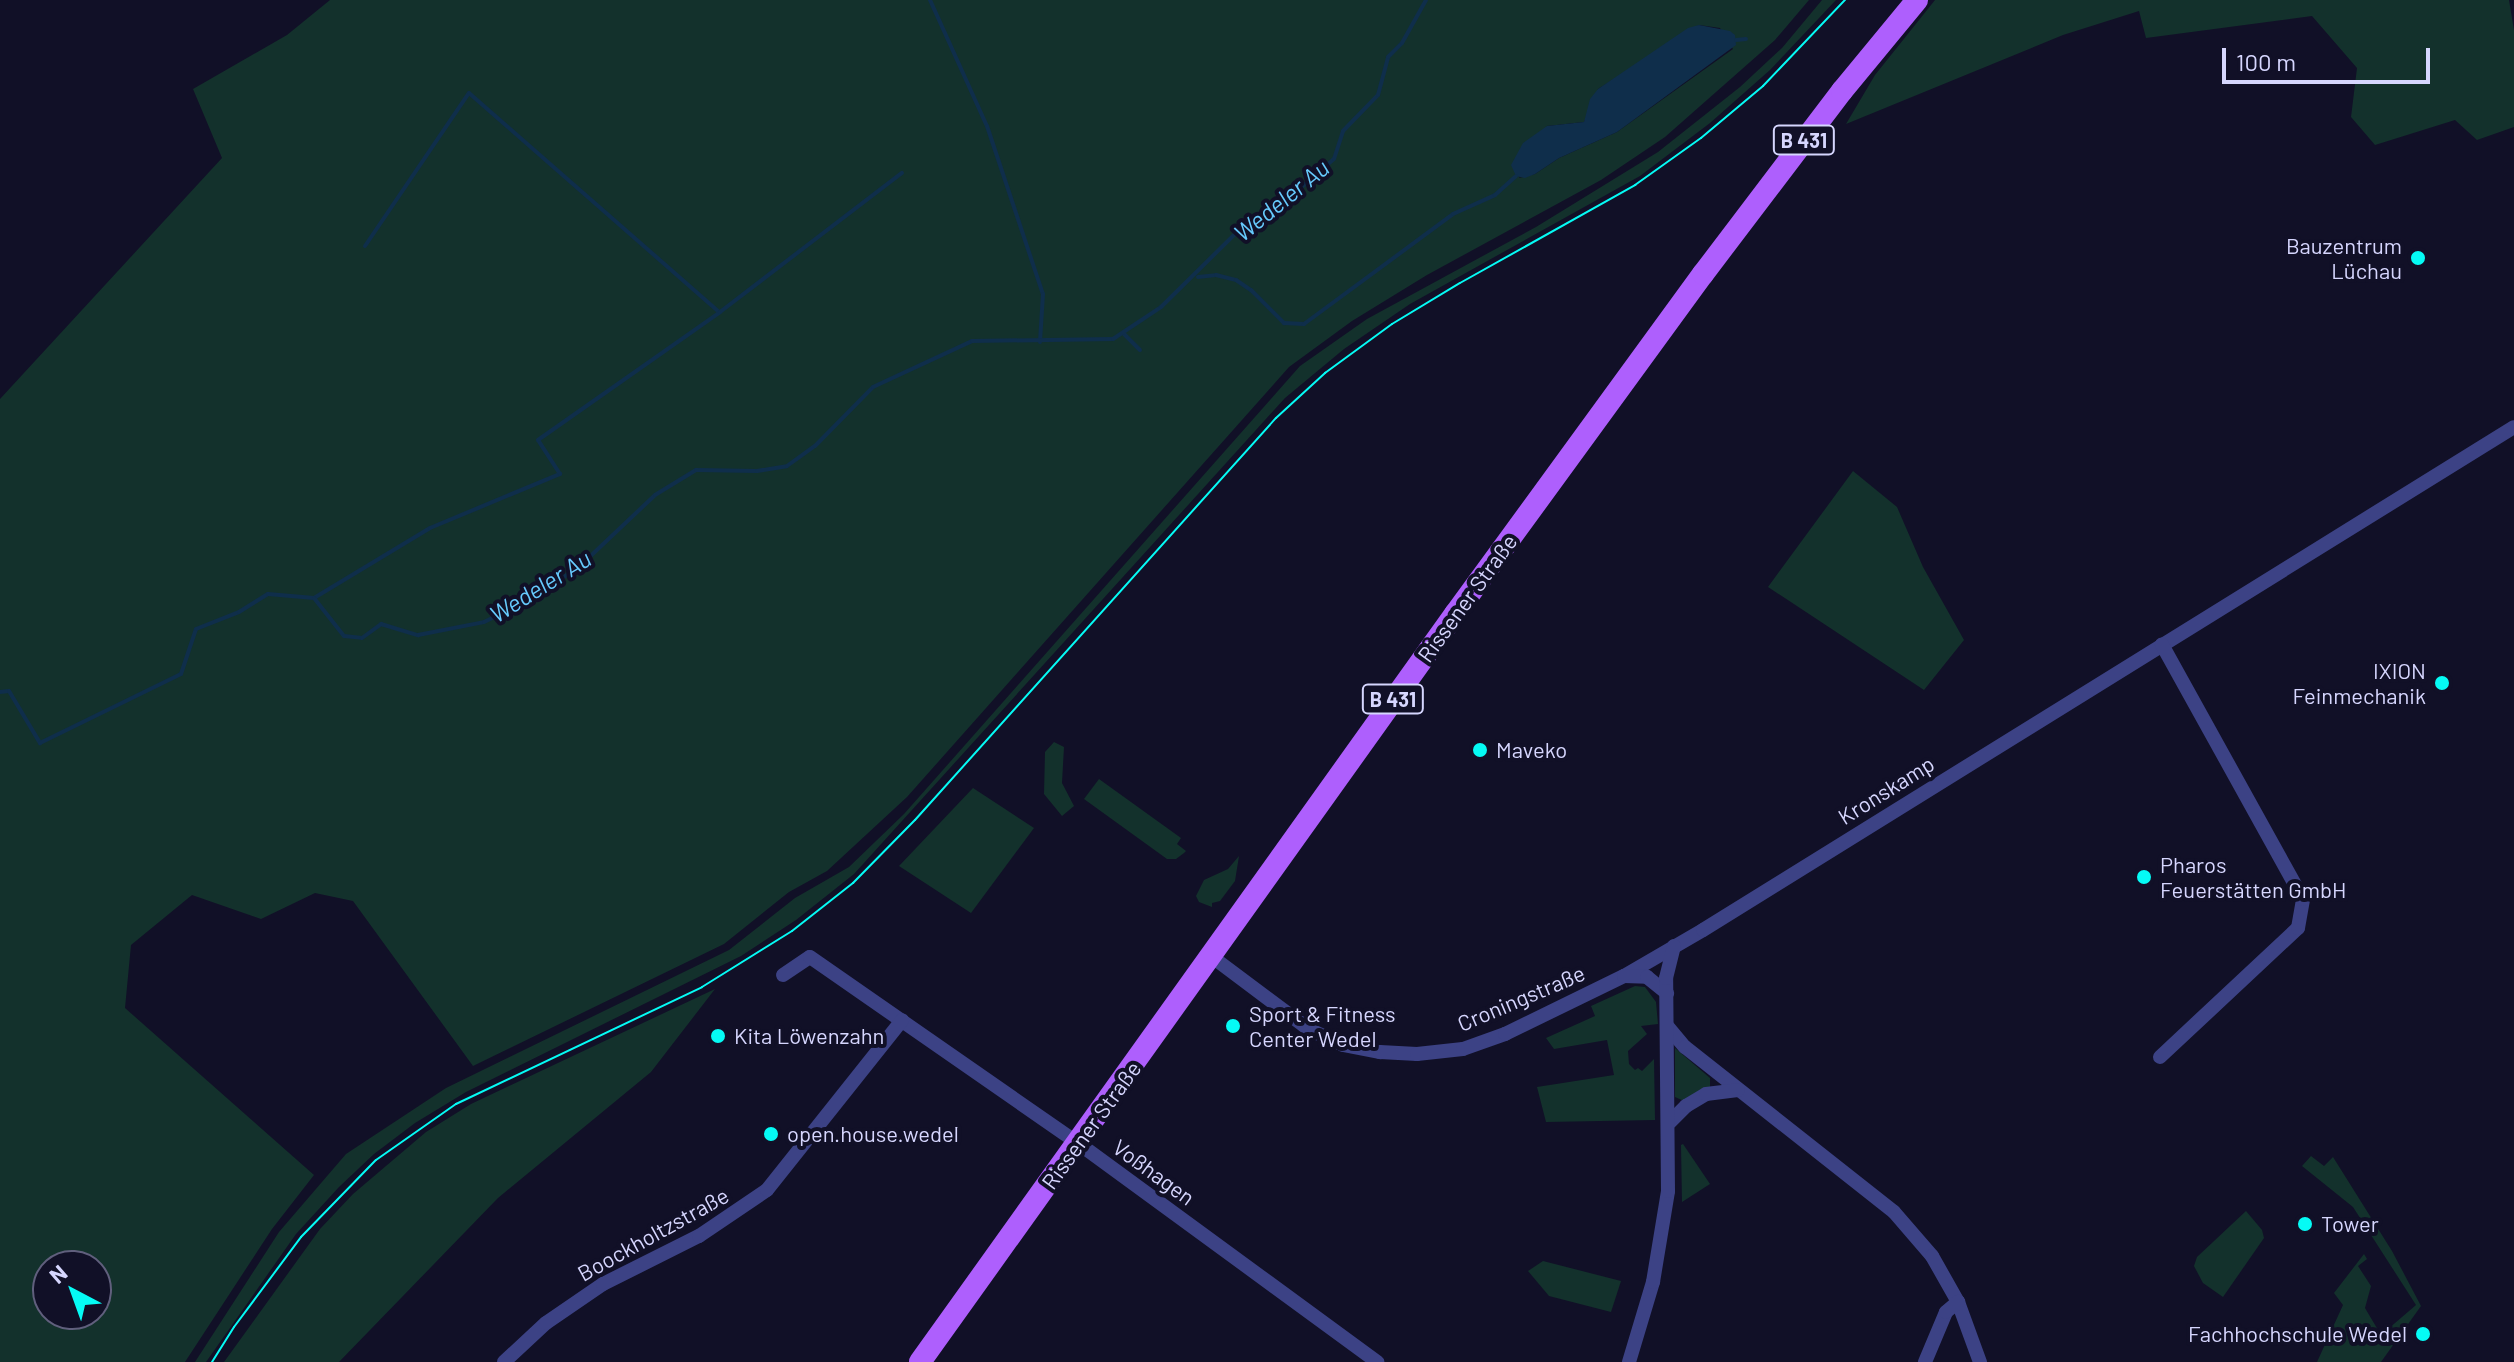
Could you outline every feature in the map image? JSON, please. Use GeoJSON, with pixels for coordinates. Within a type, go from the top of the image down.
{"type":"FeatureCollection","features":[{"type":"Feature","properties":{"kind":"main road","name":"Rissener Straße"},"geometry":{"type":"LineString","coordinates":[[920,1362],[1694,287],[1842,91],[1917,0]]}},
{"type":"Feature","properties":{"kind":"street","name":"Kronskamp"},"geometry":{"type":"LineString","coordinates":[[1674,946],[2514,427]]}},
{"type":"Feature","properties":{"kind":"street"},"geometry":{"type":"LineString","coordinates":[[2160,1057],[2298,928],[2303,899],[2162,645]]}},
{"type":"Feature","properties":{"kind":"street","name":"Croningstraße"},"geometry":{"type":"LineString","coordinates":[[1211,956],[1310,1030],[1343,1045],[1380,1052],[1417,1054],[1463,1049],[1519,1028],[1624,976],[1674,946]]}},
{"type":"Feature","properties":{"kind":"street"},"geometry":{"type":"LineString","coordinates":[[1629,1362],[1660,1245],[1668,1191],[1670,1122],[1666,978],[1674,946]]}},
{"type":"Feature","properties":{"kind":"street","name":"Voßhagen"},"geometry":{"type":"LineString","coordinates":[[783,975],[810,957],[1078,1143],[1377,1362]]}},
{"type":"Feature","properties":{"kind":"street"},"geometry":{"type":"LineString","coordinates":[[1624,976],[1647,977],[1667,993]]}},
{"type":"Feature","properties":{"kind":"street","name":"Boockholtzstraße"},"geometry":{"type":"LineString","coordinates":[[504,1362],[546,1323],[603,1284],[699,1236],[767,1190],[902,1020]]}},
{"type":"Feature","properties":{"kind":"street"},"geometry":{"type":"LineString","coordinates":[[1668,1027],[1685,1047],[1894,1212],[1932,1256],[1958,1302],[1980,1362]]}},
{"type":"Feature","properties":{"kind":"street"},"geometry":{"type":"LineString","coordinates":[[1670,1122],[1706,1094],[1738,1090]]}},
{"type":"Feature","properties":{"kind":"street"},"geometry":{"type":"LineString","coordinates":[[1925,1362],[1946,1312],[1958,1302]]}},
{"type":"Feature","properties":{"kind":"green space"},"geometry":{"type":"Polygon","coordinates":[[[330,0],[1809,0],[1775,40],[1665,137],[1601,180],[1427,275],[1352,321],[1289,367],[907,797],[827,871],[789,892],[724,944],[473,1066],[353,901],[315,893],[261,919],[192,895],[131,945],[125,1008],[314,1175],[272,1229],[185,1362],[0,1362],[0,399],[222,158],[193,89],[287,35],[330,0]],[[1699,25],[1598,89],[1584,122],[1547,126],[1519,178],[1535,174],[1559,158],[1617,132],[1733,49],[1720,28],[1699,25]]]}},
{"type":"Feature","properties":{"kind":"green space"},"geometry":{"type":"Polygon","coordinates":[[[1822,0],[1836,0],[1770,70],[1710,123],[1640,176],[1410,304],[1344,349],[1285,398],[854,874],[796,920],[741,956],[466,1092],[415,1123],[374,1154],[339,1187],[296,1234],[206,1362],[195,1362],[279,1232],[346,1154],[446,1088],[729,950],[795,898],[849,867],[904,814],[1300,366],[1367,319],[1536,227],[1658,152],[1740,87],[1782,48],[1822,0]]]}},
{"type":"Feature","properties":{"kind":"green space"},"geometry":{"type":"Polygon","coordinates":[[[1935,0],[2509,0],[2514,30],[2514,127],[2477,140],[2455,120],[2375,145],[2351,117],[2357,68],[2312,16],[2146,38],[2139,11],[2063,35],[1846,124],[1875,75],[1935,0]]]}},
{"type":"Feature","properties":{"kind":"green space"},"geometry":{"type":"Polygon","coordinates":[[[1853,471],[1897,507],[1923,567],[1964,640],[1924,690],[1768,587],[1853,471]]]}},
{"type":"Feature","properties":{"kind":"green space"},"geometry":{"type":"Polygon","coordinates":[[[1054,742],[1064,747],[1062,783],[1074,806],[1062,816],[1044,794],[1045,752],[1054,742]]]}},
{"type":"Feature","properties":{"kind":"green space"},"geometry":{"type":"Polygon","coordinates":[[[1099,779],[1181,838],[1177,844],[1186,851],[1176,859],[1167,859],[1084,799],[1099,779]]]}},
{"type":"Feature","properties":{"kind":"green space"},"geometry":{"type":"Polygon","coordinates":[[[973,788],[1034,828],[971,913],[899,866],[973,788]]]}},
{"type":"Feature","properties":{"kind":"green space"},"geometry":{"type":"Polygon","coordinates":[[[1239,856],[1235,881],[1220,901],[1212,903],[1212,907],[1199,902],[1196,896],[1204,880],[1228,869],[1239,856]]]}},
{"type":"Feature","properties":{"kind":"green space"},"geometry":{"type":"Polygon","coordinates":[[[1635,986],[1645,987],[1656,1002],[1658,1024],[1641,1026],[1647,1034],[1628,1051],[1629,1064],[1635,1070],[1638,1068],[1642,1071],[1654,1059],[1655,1120],[1546,1122],[1537,1087],[1614,1075],[1607,1040],[1554,1049],[1546,1038],[1595,1016],[1591,1006],[1635,986]]]}},
{"type":"Feature","properties":{"kind":"green space"},"geometry":{"type":"Polygon","coordinates":[[[715,989],[651,1072],[498,1198],[339,1362],[224,1362],[320,1229],[353,1194],[426,1132],[471,1104],[715,989]]]}},
{"type":"Feature","properties":{"kind":"green space"},"geometry":{"type":"Polygon","coordinates":[[[1675,1048],[1710,1078],[1710,1088],[1684,1101],[1675,1097],[1675,1048]]]}},
{"type":"Feature","properties":{"kind":"green space"},"geometry":{"type":"Polygon","coordinates":[[[1681,1145],[1710,1184],[1682,1202],[1681,1145]]]}},
{"type":"Feature","properties":{"kind":"green space"},"geometry":{"type":"Polygon","coordinates":[[[2311,1156],[2324,1166],[2333,1157],[2392,1251],[2421,1306],[2381,1362],[2317,1362],[2343,1305],[2334,1293],[2364,1254],[2367,1259],[2358,1266],[2371,1286],[2365,1308],[2381,1335],[2416,1305],[2353,1207],[2302,1166],[2311,1156]]]}},
{"type":"Feature","properties":{"kind":"green space"},"geometry":{"type":"Polygon","coordinates":[[[2246,1211],[2262,1230],[2264,1238],[2223,1297],[2203,1283],[2194,1266],[2197,1257],[2246,1211]]]}},
{"type":"Feature","properties":{"kind":"green space"},"geometry":{"type":"Polygon","coordinates":[[[1543,1261],[1621,1281],[1611,1312],[1549,1296],[1528,1271],[1543,1261]]]}},
{"type":"Feature","properties":{"kind":"water"},"geometry":{"type":"Polygon","coordinates":[[[1699,25],[1730,31],[1735,35],[1736,45],[1617,132],[1559,158],[1535,174],[1525,178],[1516,176],[1511,165],[1523,143],[1547,126],[1584,122],[1590,99],[1598,89],[1688,28],[1699,25]]]}},
{"type":"Feature","properties":{"kind":"waterway"},"geometry":{"type":"LineString","coordinates":[[930,0],[987,126],[1043,294],[1040,342]]}},
{"type":"Feature","properties":{"kind":"waterway","name":"Wedeler Au"},"geometry":{"type":"LineString","coordinates":[[0,692],[9,691],[40,743],[181,674],[196,629],[239,612],[268,594],[314,598],[344,636],[362,638],[381,624],[418,635],[484,622],[533,598],[580,566],[655,495],[696,470],[757,471],[787,466],[815,446],[873,387],[972,341],[1113,339],[1161,307],[1239,230],[1281,205],[1334,159],[1343,131],[1378,95],[1388,57],[1402,43],[1426,0]]}},
{"type":"Feature","properties":{"kind":"waterway"},"geometry":{"type":"LineString","coordinates":[[1736,40],[1746,39]]}},
{"type":"Feature","properties":{"kind":"waterway"},"geometry":{"type":"LineString","coordinates":[[365,246],[469,93],[719,312]]}},
{"type":"Feature","properties":{"kind":"waterway"},"geometry":{"type":"LineString","coordinates":[[314,598],[430,528],[560,474],[538,440],[720,312],[902,173]]}},
{"type":"Feature","properties":{"kind":"waterway"},"geometry":{"type":"LineString","coordinates":[[1198,277],[1216,275],[1236,280],[1251,290],[1284,323],[1304,324],[1453,214],[1495,195],[1516,176]]}},
{"type":"Feature","properties":{"kind":"waterway","name":"Wedeler Au"},"geometry":{"type":"LineString","coordinates":[[1123,333],[1140,350]]}},
{"type":"Feature","properties":{"kind":"tram line"},"geometry":{"type":"LineString","coordinates":[[212,1362],[301,1237],[376,1160],[456,1104],[702,987],[792,931],[853,883],[915,820],[1276,418],[1325,373],[1392,324],[1635,185],[1701,138],[1763,86],[1845,0]]}},
{"type":"Feature","properties":{"kind":"place","name":"Bauzentrum Lüchau"},"geometry":{"type":"Point","coordinates":[2418,258]}},
{"type":"Feature","properties":{"kind":"place","name":"IXION Feinmechanik"},"geometry":{"type":"Point","coordinates":[2442,683]}},
{"type":"Feature","properties":{"kind":"place","name":"Maveko"},"geometry":{"type":"Point","coordinates":[1480,750]}},
{"type":"Feature","properties":{"kind":"place","name":"Pharos Feuerstätten GmbH"},"geometry":{"type":"Point","coordinates":[2144,877]}},
{"type":"Feature","properties":{"kind":"place","name":"Sport & Fitness Center Wedel"},"geometry":{"type":"Point","coordinates":[1233,1026]}},
{"type":"Feature","properties":{"kind":"place","name":"Kita Löwenzahn"},"geometry":{"type":"Point","coordinates":[718,1036]}},
{"type":"Feature","properties":{"kind":"place","name":"open.house.wedel"},"geometry":{"type":"Point","coordinates":[771,1134]}},
{"type":"Feature","properties":{"kind":"place","name":"Tower"},"geometry":{"type":"Point","coordinates":[2305,1224]}},
{"type":"Feature","properties":{"kind":"place","name":"Fachhochschule Wedel"},"geometry":{"type":"Point","coordinates":[2423,1334]}}]}
